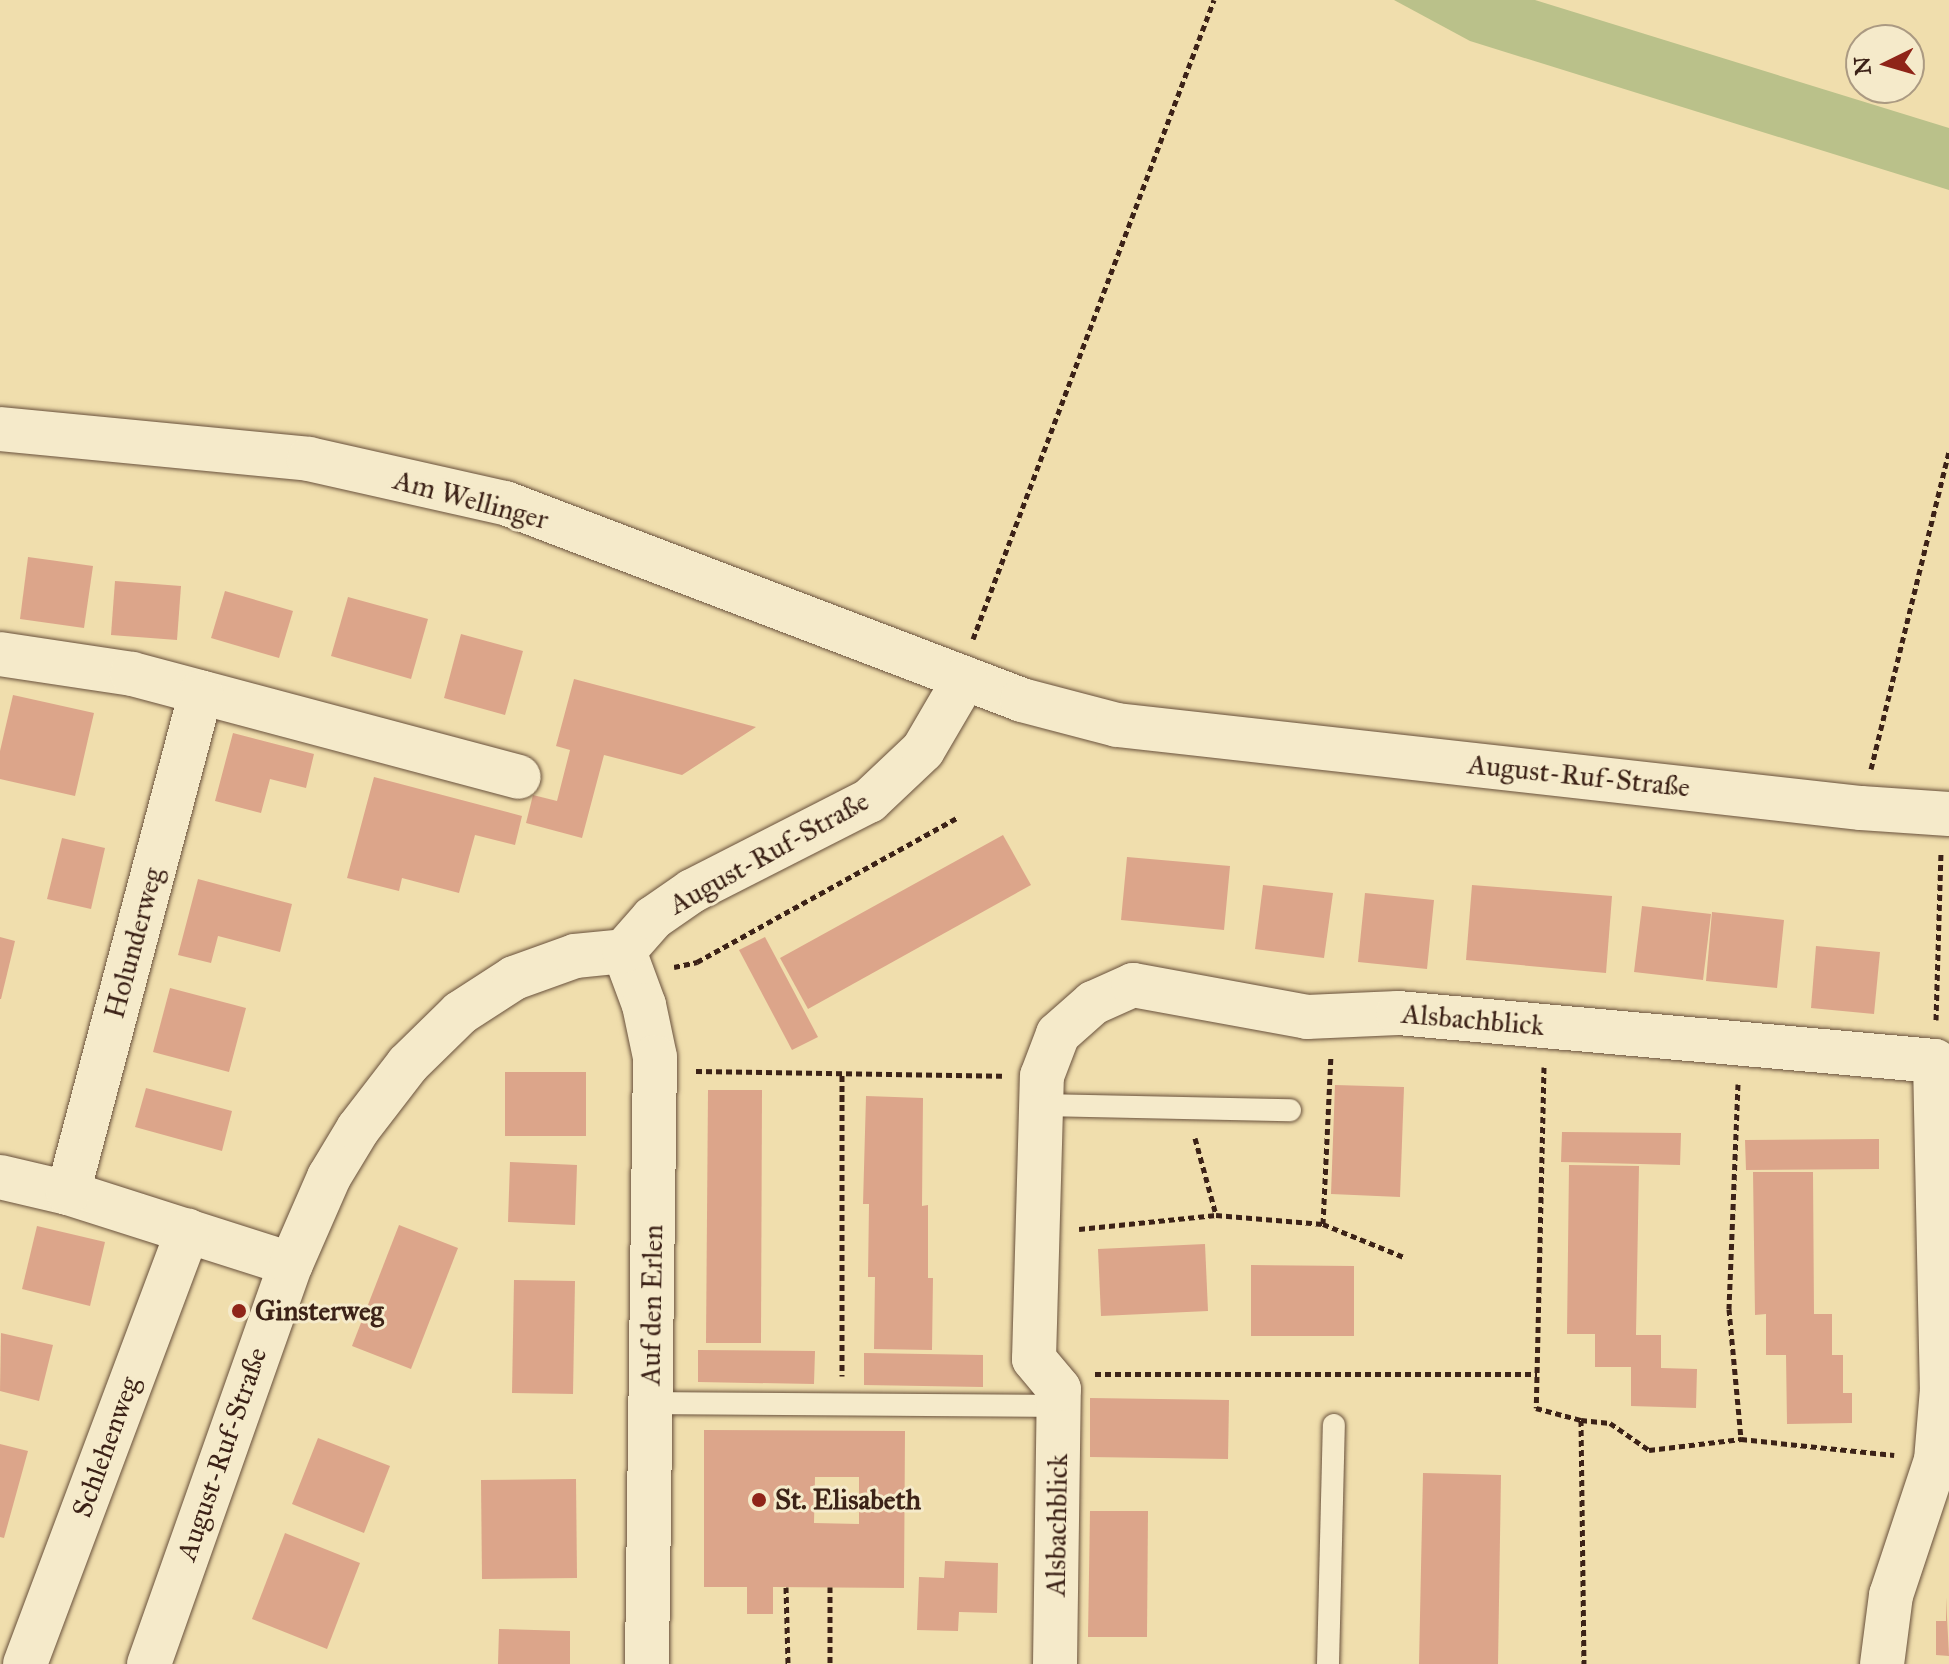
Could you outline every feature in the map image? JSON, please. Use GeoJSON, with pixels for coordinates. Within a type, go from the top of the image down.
{"type":"FeatureCollection","features":[{"type":"Feature","properties":{"kind":"street","name":"Am Wellinger"},"geometry":{"type":"LineString","coordinates":[[0,429],[309,459],[505,503],[1022,700],[1117,725],[1209,735]]}},
{"type":"Feature","properties":{"kind":"street"},"geometry":{"type":"LineString","coordinates":[[0,654],[132,674],[519,777]]}},
{"type":"Feature","properties":{"kind":"street","name":"August-Ruf-Straße"},"geometry":{"type":"LineString","coordinates":[[149,1664],[291,1264],[329,1177],[358,1129],[408,1064],[460,1013],[514,978],[575,956],[629,964],[653,918],[692,891],[869,801],[923,750],[965,678]]}},
{"type":"Feature","properties":{"kind":"street","name":"Holunderweg"},"geometry":{"type":"LineString","coordinates":[[68,1193],[201,692]]}},
{"type":"Feature","properties":{"kind":"street","name":"August-Ruf-Straße"},"geometry":{"type":"LineString","coordinates":[[1209,735],[1861,808],[1946,814]]}},
{"type":"Feature","properties":{"kind":"street","name":"Auf den Erlen"},"geometry":{"type":"LineString","coordinates":[[629,964],[644,1005],[655,1070],[647,1664]]}},
{"type":"Feature","properties":{"kind":"street","name":"Alsbachblick"},"geometry":{"type":"LineString","coordinates":[[1055,1664],[1052,1390],[1034,1359],[1041,1090],[1058,1034],[1093,1003],[1133,985],[1307,1017],[1398,1013],[1935,1061]]}},
{"type":"Feature","properties":{"kind":"street"},"geometry":{"type":"LineString","coordinates":[[1882,1664],[1891,1595],[1936,1460],[1942,1389],[1935,1061]]}},
{"type":"Feature","properties":{"kind":"street"},"geometry":{"type":"LineString","coordinates":[[0,1177],[68,1193],[291,1264]]}},
{"type":"Feature","properties":{"kind":"street","name":"Schlehenweg"},"geometry":{"type":"LineString","coordinates":[[25,1664],[188,1231]]}},
{"type":"Feature","properties":{"kind":"lane"},"geometry":{"type":"LineString","coordinates":[[1041,1090],[1187,1108],[1290,1110]]}},
{"type":"Feature","properties":{"kind":"lane"},"geometry":{"type":"LineString","coordinates":[[651,1403],[842,1405],[1052,1390]]}},
{"type":"Feature","properties":{"kind":"lane"},"geometry":{"type":"LineString","coordinates":[[1328,1664],[1334,1425]]}},
{"type":"Feature","properties":{"kind":"path"},"geometry":{"type":"LineString","coordinates":[[965,678],[976,627],[1214,0]]}},
{"type":"Feature","properties":{"kind":"path"},"geometry":{"type":"LineString","coordinates":[[1861,808],[1949,452]]}},
{"type":"Feature","properties":{"kind":"path"},"geometry":{"type":"LineString","coordinates":[[1935,1061],[1946,814]]}},
{"type":"Feature","properties":{"kind":"path"},"geometry":{"type":"LineString","coordinates":[[629,964],[697,962],[959,817]]}},
{"type":"Feature","properties":{"kind":"path"},"geometry":{"type":"LineString","coordinates":[[1323,1224],[1329,1065],[1342,1016]]}},
{"type":"Feature","properties":{"kind":"path"},"geometry":{"type":"LineString","coordinates":[[1545,1026],[1536,1408],[1581,1420],[1610,1423],[1649,1450],[1741,1439],[1936,1460]]}},
{"type":"Feature","properties":{"kind":"path"},"geometry":{"type":"LineString","coordinates":[[1739,1043],[1729,1309],[1741,1439]]}},
{"type":"Feature","properties":{"kind":"path"},"geometry":{"type":"LineString","coordinates":[[655,1070],[842,1075],[1041,1090]]}},
{"type":"Feature","properties":{"kind":"path"},"geometry":{"type":"LineString","coordinates":[[842,1075],[842,1405]]}},
{"type":"Feature","properties":{"kind":"path"},"geometry":{"type":"LineString","coordinates":[[1187,1108],[1216,1215]]}},
{"type":"Feature","properties":{"kind":"path"},"geometry":{"type":"LineString","coordinates":[[1037,1235],[1216,1215],[1323,1224],[1404,1257]]}},
{"type":"Feature","properties":{"kind":"path"},"geometry":{"type":"LineString","coordinates":[[1052,1390],[1537,1374]]}},
{"type":"Feature","properties":{"kind":"path"},"geometry":{"type":"LineString","coordinates":[[1581,1420],[1584,1664]]}},
{"type":"Feature","properties":{"kind":"path"},"geometry":{"type":"LineString","coordinates":[[786,1587],[788,1664]]}},
{"type":"Feature","properties":{"kind":"path"},"geometry":{"type":"LineString","coordinates":[[830,1587],[830,1664]]}},
{"type":"Feature","properties":{"kind":"green space"},"geometry":{"type":"Polygon","coordinates":[[[1394,0],[1535,0],[1845,96],[1845,104],[1871,104],[1949,128],[1949,190],[1470,41],[1394,0]]]}},
{"type":"Feature","properties":{"kind":"building"},"geometry":{"type":"Polygon","coordinates":[[[28,557],[93,566],[84,628],[20,619],[28,557]]]}},
{"type":"Feature","properties":{"kind":"building"},"geometry":{"type":"Polygon","coordinates":[[[115,581],[181,586],[177,640],[111,635],[115,581]]]}},
{"type":"Feature","properties":{"kind":"building"},"geometry":{"type":"Polygon","coordinates":[[[225,591],[293,611],[279,658],[211,638],[225,591]]]}},
{"type":"Feature","properties":{"kind":"building"},"geometry":{"type":"Polygon","coordinates":[[[348,597],[428,619],[411,679],[331,656],[348,597]]]}},
{"type":"Feature","properties":{"kind":"building"},"geometry":{"type":"Polygon","coordinates":[[[461,634],[523,651],[505,715],[444,698],[461,634]]]}},
{"type":"Feature","properties":{"kind":"building"},"geometry":{"type":"Polygon","coordinates":[[[574,679],[756,727],[682,775],[604,755],[582,838],[526,823],[533,795],[557,801],[570,750],[556,746],[574,679]]]}},
{"type":"Feature","properties":{"kind":"building"},"geometry":{"type":"Polygon","coordinates":[[[13,695],[94,713],[75,796],[0,779],[0,751],[13,695]]]}},
{"type":"Feature","properties":{"kind":"building"},"geometry":{"type":"Polygon","coordinates":[[[233,733],[314,754],[306,788],[270,779],[261,813],[215,801],[233,733]]]}},
{"type":"Feature","properties":{"kind":"building"},"geometry":{"type":"Polygon","coordinates":[[[374,777],[522,816],[515,845],[475,835],[459,893],[402,878],[399,891],[347,878],[374,777]]]}},
{"type":"Feature","properties":{"kind":"building"},"geometry":{"type":"Polygon","coordinates":[[[1003,835],[1031,885],[808,1009],[780,958],[1003,835]]]}},
{"type":"Feature","properties":{"kind":"building"},"geometry":{"type":"Polygon","coordinates":[[[62,838],[105,848],[91,909],[47,899],[62,838]]]}},
{"type":"Feature","properties":{"kind":"building"},"geometry":{"type":"Polygon","coordinates":[[[1127,857],[1230,866],[1224,930],[1121,920],[1127,857]]]}},
{"type":"Feature","properties":{"kind":"building"},"geometry":{"type":"Polygon","coordinates":[[[198,879],[292,904],[280,952],[218,936],[211,963],[178,955],[198,879]]]}},
{"type":"Feature","properties":{"kind":"building"},"geometry":{"type":"Polygon","coordinates":[[[1263,885],[1333,893],[1324,958],[1255,949],[1263,885]]]}},
{"type":"Feature","properties":{"kind":"building"},"geometry":{"type":"Polygon","coordinates":[[[1472,885],[1612,896],[1606,973],[1466,960],[1472,885]]]}},
{"type":"Feature","properties":{"kind":"building"},"geometry":{"type":"Polygon","coordinates":[[[1365,893],[1434,900],[1427,969],[1358,962],[1365,893]]]}},
{"type":"Feature","properties":{"kind":"building"},"geometry":{"type":"Polygon","coordinates":[[[1642,906],[1711,914],[1703,980],[1634,972],[1642,906]]]}},
{"type":"Feature","properties":{"kind":"building"},"geometry":{"type":"Polygon","coordinates":[[[1712,912],[1784,920],[1777,988],[1706,981],[1712,912]]]}},
{"type":"Feature","properties":{"kind":"building"},"geometry":{"type":"Polygon","coordinates":[[[0,937],[15,941],[1,999],[0,999],[0,937]]]}},
{"type":"Feature","properties":{"kind":"building"},"geometry":{"type":"Polygon","coordinates":[[[765,937],[818,1037],[792,1050],[739,950],[765,937]]]}},
{"type":"Feature","properties":{"kind":"building"},"geometry":{"type":"Polygon","coordinates":[[[1816,946],[1880,952],[1874,1014],[1811,1008],[1816,946]]]}},
{"type":"Feature","properties":{"kind":"building"},"geometry":{"type":"Polygon","coordinates":[[[170,988],[246,1008],[229,1072],[153,1052],[170,988]]]}},
{"type":"Feature","properties":{"kind":"building"},"geometry":{"type":"Polygon","coordinates":[[[505,1072],[586,1072],[586,1136],[505,1136],[505,1072]]]}},
{"type":"Feature","properties":{"kind":"building"},"geometry":{"type":"Polygon","coordinates":[[[1335,1085],[1404,1087],[1400,1197],[1331,1194],[1335,1085]]]}},
{"type":"Feature","properties":{"kind":"building"},"geometry":{"type":"Polygon","coordinates":[[[146,1088],[232,1111],[222,1151],[135,1127],[146,1088]]]}},
{"type":"Feature","properties":{"kind":"building"},"geometry":{"type":"Polygon","coordinates":[[[708,1090],[762,1090],[761,1343],[706,1343],[708,1090]]]}},
{"type":"Feature","properties":{"kind":"building"},"geometry":{"type":"Polygon","coordinates":[[[866,1096],[923,1098],[922,1206],[928,1205],[928,1278],[933,1278],[932,1350],[874,1349],[875,1277],[868,1277],[869,1204],[863,1204],[866,1096]]]}},
{"type":"Feature","properties":{"kind":"building"},"geometry":{"type":"Polygon","coordinates":[[[1562,1132],[1681,1133],[1680,1165],[1561,1162],[1562,1132]]]}},
{"type":"Feature","properties":{"kind":"building"},"geometry":{"type":"Polygon","coordinates":[[[1879,1139],[1879,1169],[1746,1170],[1745,1140],[1879,1139]]]}},
{"type":"Feature","properties":{"kind":"building"},"geometry":{"type":"Polygon","coordinates":[[[510,1162],[577,1165],[575,1225],[508,1222],[510,1162]]]}},
{"type":"Feature","properties":{"kind":"building"},"geometry":{"type":"Polygon","coordinates":[[[1569,1165],[1639,1166],[1636,1335],[1661,1335],[1661,1368],[1697,1369],[1696,1408],[1631,1406],[1631,1367],[1595,1367],[1595,1334],[1567,1334],[1569,1165]]]}},
{"type":"Feature","properties":{"kind":"building"},"geometry":{"type":"Polygon","coordinates":[[[1753,1172],[1813,1172],[1814,1314],[1832,1314],[1832,1355],[1843,1355],[1843,1393],[1852,1393],[1852,1423],[1787,1424],[1786,1355],[1766,1355],[1766,1314],[1755,1315],[1753,1172]]]}},
{"type":"Feature","properties":{"kind":"building"},"geometry":{"type":"Polygon","coordinates":[[[399,1225],[458,1248],[411,1369],[352,1346],[399,1225]]]}},
{"type":"Feature","properties":{"kind":"building"},"geometry":{"type":"Polygon","coordinates":[[[37,1226],[105,1242],[90,1306],[22,1289],[37,1226]]]}},
{"type":"Feature","properties":{"kind":"building"},"geometry":{"type":"Polygon","coordinates":[[[1205,1244],[1208,1311],[1101,1316],[1098,1249],[1205,1244]]]}},
{"type":"Feature","properties":{"kind":"building"},"geometry":{"type":"Polygon","coordinates":[[[1251,1265],[1354,1266],[1354,1336],[1251,1336],[1251,1265]]]}},
{"type":"Feature","properties":{"kind":"building"},"geometry":{"type":"Polygon","coordinates":[[[514,1280],[575,1281],[573,1394],[512,1393],[514,1280]]]}},
{"type":"Feature","properties":{"kind":"building"},"geometry":{"type":"Polygon","coordinates":[[[1,1333],[53,1345],[39,1401],[0,1391],[1,1333]]]}},
{"type":"Feature","properties":{"kind":"building"},"geometry":{"type":"Polygon","coordinates":[[[698,1350],[815,1351],[814,1384],[698,1382],[698,1350]]]}},
{"type":"Feature","properties":{"kind":"building"},"geometry":{"type":"Polygon","coordinates":[[[864,1353],[983,1355],[983,1387],[864,1385],[864,1353]]]}},
{"type":"Feature","properties":{"kind":"building"},"geometry":{"type":"Polygon","coordinates":[[[1090,1398],[1229,1400],[1228,1459],[1090,1457],[1090,1398]]]}},
{"type":"Feature","properties":{"kind":"building","name":"St. Elisabeth"},"geometry":{"type":"Polygon","coordinates":[[[704,1430],[905,1431],[904,1588],[773,1587],[773,1614],[747,1614],[747,1587],[704,1587],[704,1430]],[[815,1477],[814,1523],[859,1524],[859,1477],[815,1477]]]}},
{"type":"Feature","properties":{"kind":"building"},"geometry":{"type":"Polygon","coordinates":[[[318,1438],[390,1466],[364,1533],[292,1504],[318,1438]]]}},
{"type":"Feature","properties":{"kind":"building"},"geometry":{"type":"Polygon","coordinates":[[[0,1444],[28,1451],[4,1538],[0,1537],[0,1444]]]}},
{"type":"Feature","properties":{"kind":"building"},"geometry":{"type":"Polygon","coordinates":[[[1423,1473],[1501,1475],[1498,1664],[1419,1664],[1423,1473]]]}},
{"type":"Feature","properties":{"kind":"building"},"geometry":{"type":"Polygon","coordinates":[[[576,1479],[577,1578],[482,1579],[481,1480],[576,1479]]]}},
{"type":"Feature","properties":{"kind":"building"},"geometry":{"type":"Polygon","coordinates":[[[1090,1511],[1148,1511],[1147,1637],[1088,1637],[1090,1511]]]}},
{"type":"Feature","properties":{"kind":"building"},"geometry":{"type":"Polygon","coordinates":[[[285,1533],[360,1563],[327,1649],[252,1619],[285,1533]]]}},
{"type":"Feature","properties":{"kind":"building"},"geometry":{"type":"Polygon","coordinates":[[[945,1561],[998,1563],[997,1613],[959,1612],[958,1631],[917,1630],[919,1577],[944,1578],[945,1561]]]}},
{"type":"Feature","properties":{"kind":"building"},"geometry":{"type":"Polygon","coordinates":[[[1946,1597],[1949,1656],[1936,1655],[1936,1621],[1946,1621],[1946,1597]]]}},
{"type":"Feature","properties":{"kind":"building"},"geometry":{"type":"Polygon","coordinates":[[[499,1629],[570,1631],[570,1664],[498,1664],[499,1629]]]}},
{"type":"Feature","properties":{"kind":"place","name":"Ginsterweg"},"geometry":{"type":"Point","coordinates":[239,1311]}},
{"type":"Feature","properties":{"kind":"place","name":"St. Elisabeth"},"geometry":{"type":"Point","coordinates":[759,1500]}}]}
